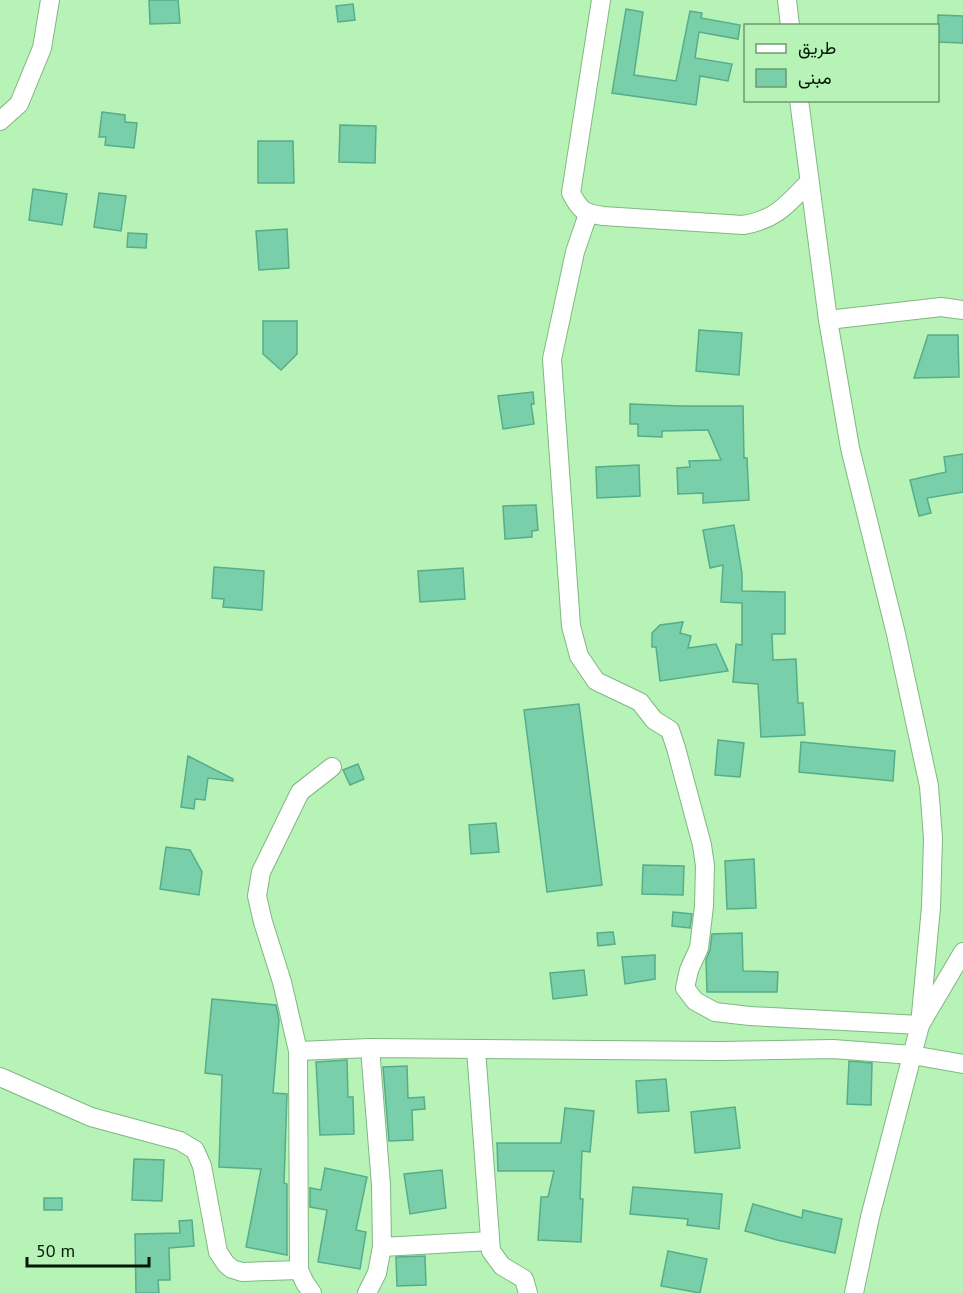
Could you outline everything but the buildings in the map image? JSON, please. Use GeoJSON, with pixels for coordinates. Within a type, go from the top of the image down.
{"type":"FeatureCollection","features":[{"type":"Feature","properties":{"kind":"street"},"geometry":{"type":"LineString","coordinates":[[0,121],[19,104],[39,57],[50,0]]}},
{"type":"Feature","properties":{"kind":"street"},"geometry":{"type":"LineString","coordinates":[[601,0],[571,193],[579,208],[588,214],[603,216],[743,225],[761,222],[780,212],[808,183]]}},
{"type":"Feature","properties":{"kind":"street"},"geometry":{"type":"LineString","coordinates":[[787,0],[790,24]]}},
{"type":"Feature","properties":{"kind":"street"},"geometry":{"type":"LineString","coordinates":[[799,102],[808,183],[828,320],[850,448],[896,634],[929,786],[933,838],[931,907],[920,1024],[870,1217],[854,1293]]}},
{"type":"Feature","properties":{"kind":"street"},"geometry":{"type":"LineString","coordinates":[[588,214],[576,252],[552,359],[571,626],[579,656],[596,681],[640,702],[654,720],[670,730],[676,748],[702,845],[705,866],[704,906],[699,948],[689,970],[685,988],[695,1001],[715,1012],[750,1016],[920,1024]]}},
{"type":"Feature","properties":{"kind":"street"},"geometry":{"type":"LineString","coordinates":[[828,320],[940,307],[963,310]]}},
{"type":"Feature","properties":{"kind":"street"},"geometry":{"type":"LineString","coordinates":[[312,1293],[304,1283],[299,1270],[298,1051],[282,982],[257,896],[261,872],[300,792],[332,767]]}},
{"type":"Feature","properties":{"kind":"street"},"geometry":{"type":"LineString","coordinates":[[920,1024],[963,952]]}},
{"type":"Feature","properties":{"kind":"street"},"geometry":{"type":"LineString","coordinates":[[298,1051],[370,1048],[720,1051],[833,1049],[912,1055],[963,1064]]}},
{"type":"Feature","properties":{"kind":"street"},"geometry":{"type":"LineString","coordinates":[[367,1293],[377,1274],[382,1246],[381,1185],[370,1048]]}},
{"type":"Feature","properties":{"kind":"street"},"geometry":{"type":"LineString","coordinates":[[476,1049],[491,1251],[502,1266],[524,1279],[528,1293]]}},
{"type":"Feature","properties":{"kind":"street"},"geometry":{"type":"LineString","coordinates":[[0,1077],[91,1117],[180,1142],[195,1150],[202,1166],[218,1252],[226,1264],[242,1272],[299,1270]]}},
{"type":"Feature","properties":{"kind":"street"},"geometry":{"type":"LineString","coordinates":[[382,1246],[490,1241]]}}]}
